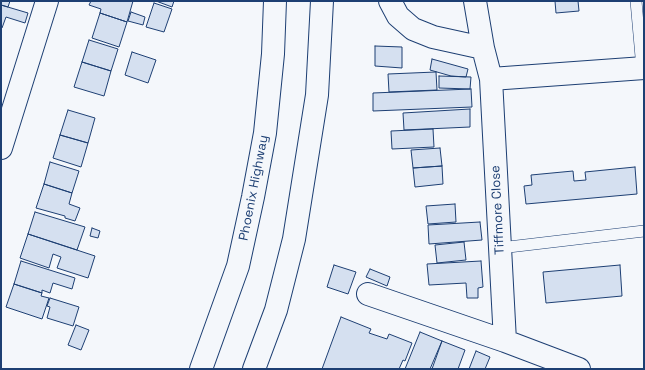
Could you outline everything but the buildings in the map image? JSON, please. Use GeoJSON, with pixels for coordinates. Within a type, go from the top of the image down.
{"type":"FeatureCollection","features":[{"type":"Feature","properties":{"kind":"street"},"geometry":{"type":"LineString","coordinates":[[1,148],[47,1]]}},
{"type":"Feature","properties":{"kind":"street","name":"Phoenix Highway"},"geometry":{"type":"LineString","coordinates":[[201,369],[238,266],[253,197],[265,133],[273,54],[275,1]]}},
{"type":"Feature","properties":{"kind":"street"},"geometry":{"type":"LineString","coordinates":[[254,369],[276,310],[294,239],[317,95],[322,1]]}},
{"type":"Feature","properties":{"kind":"street"},"geometry":{"type":"LineString","coordinates":[[390,1],[398,16],[413,29],[433,37],[484,48]]}},
{"type":"Feature","properties":{"kind":"street","name":"Tiffmore Close"},"geometry":{"type":"LineString","coordinates":[[475,1],[491,79],[505,341]]}},
{"type":"Feature","properties":{"kind":"street"},"geometry":{"type":"LineString","coordinates":[[491,79],[643,68]]}},
{"type":"Feature","properties":{"kind":"street"},"geometry":{"type":"LineString","coordinates":[[368,294],[505,341],[579,369]]}},
{"type":"Feature","properties":{"kind":"lane"},"geometry":{"type":"LineString","coordinates":[[636,1],[643,68]]}},
{"type":"Feature","properties":{"kind":"lane"},"geometry":{"type":"LineString","coordinates":[[500,248],[644,230]]}}]}
